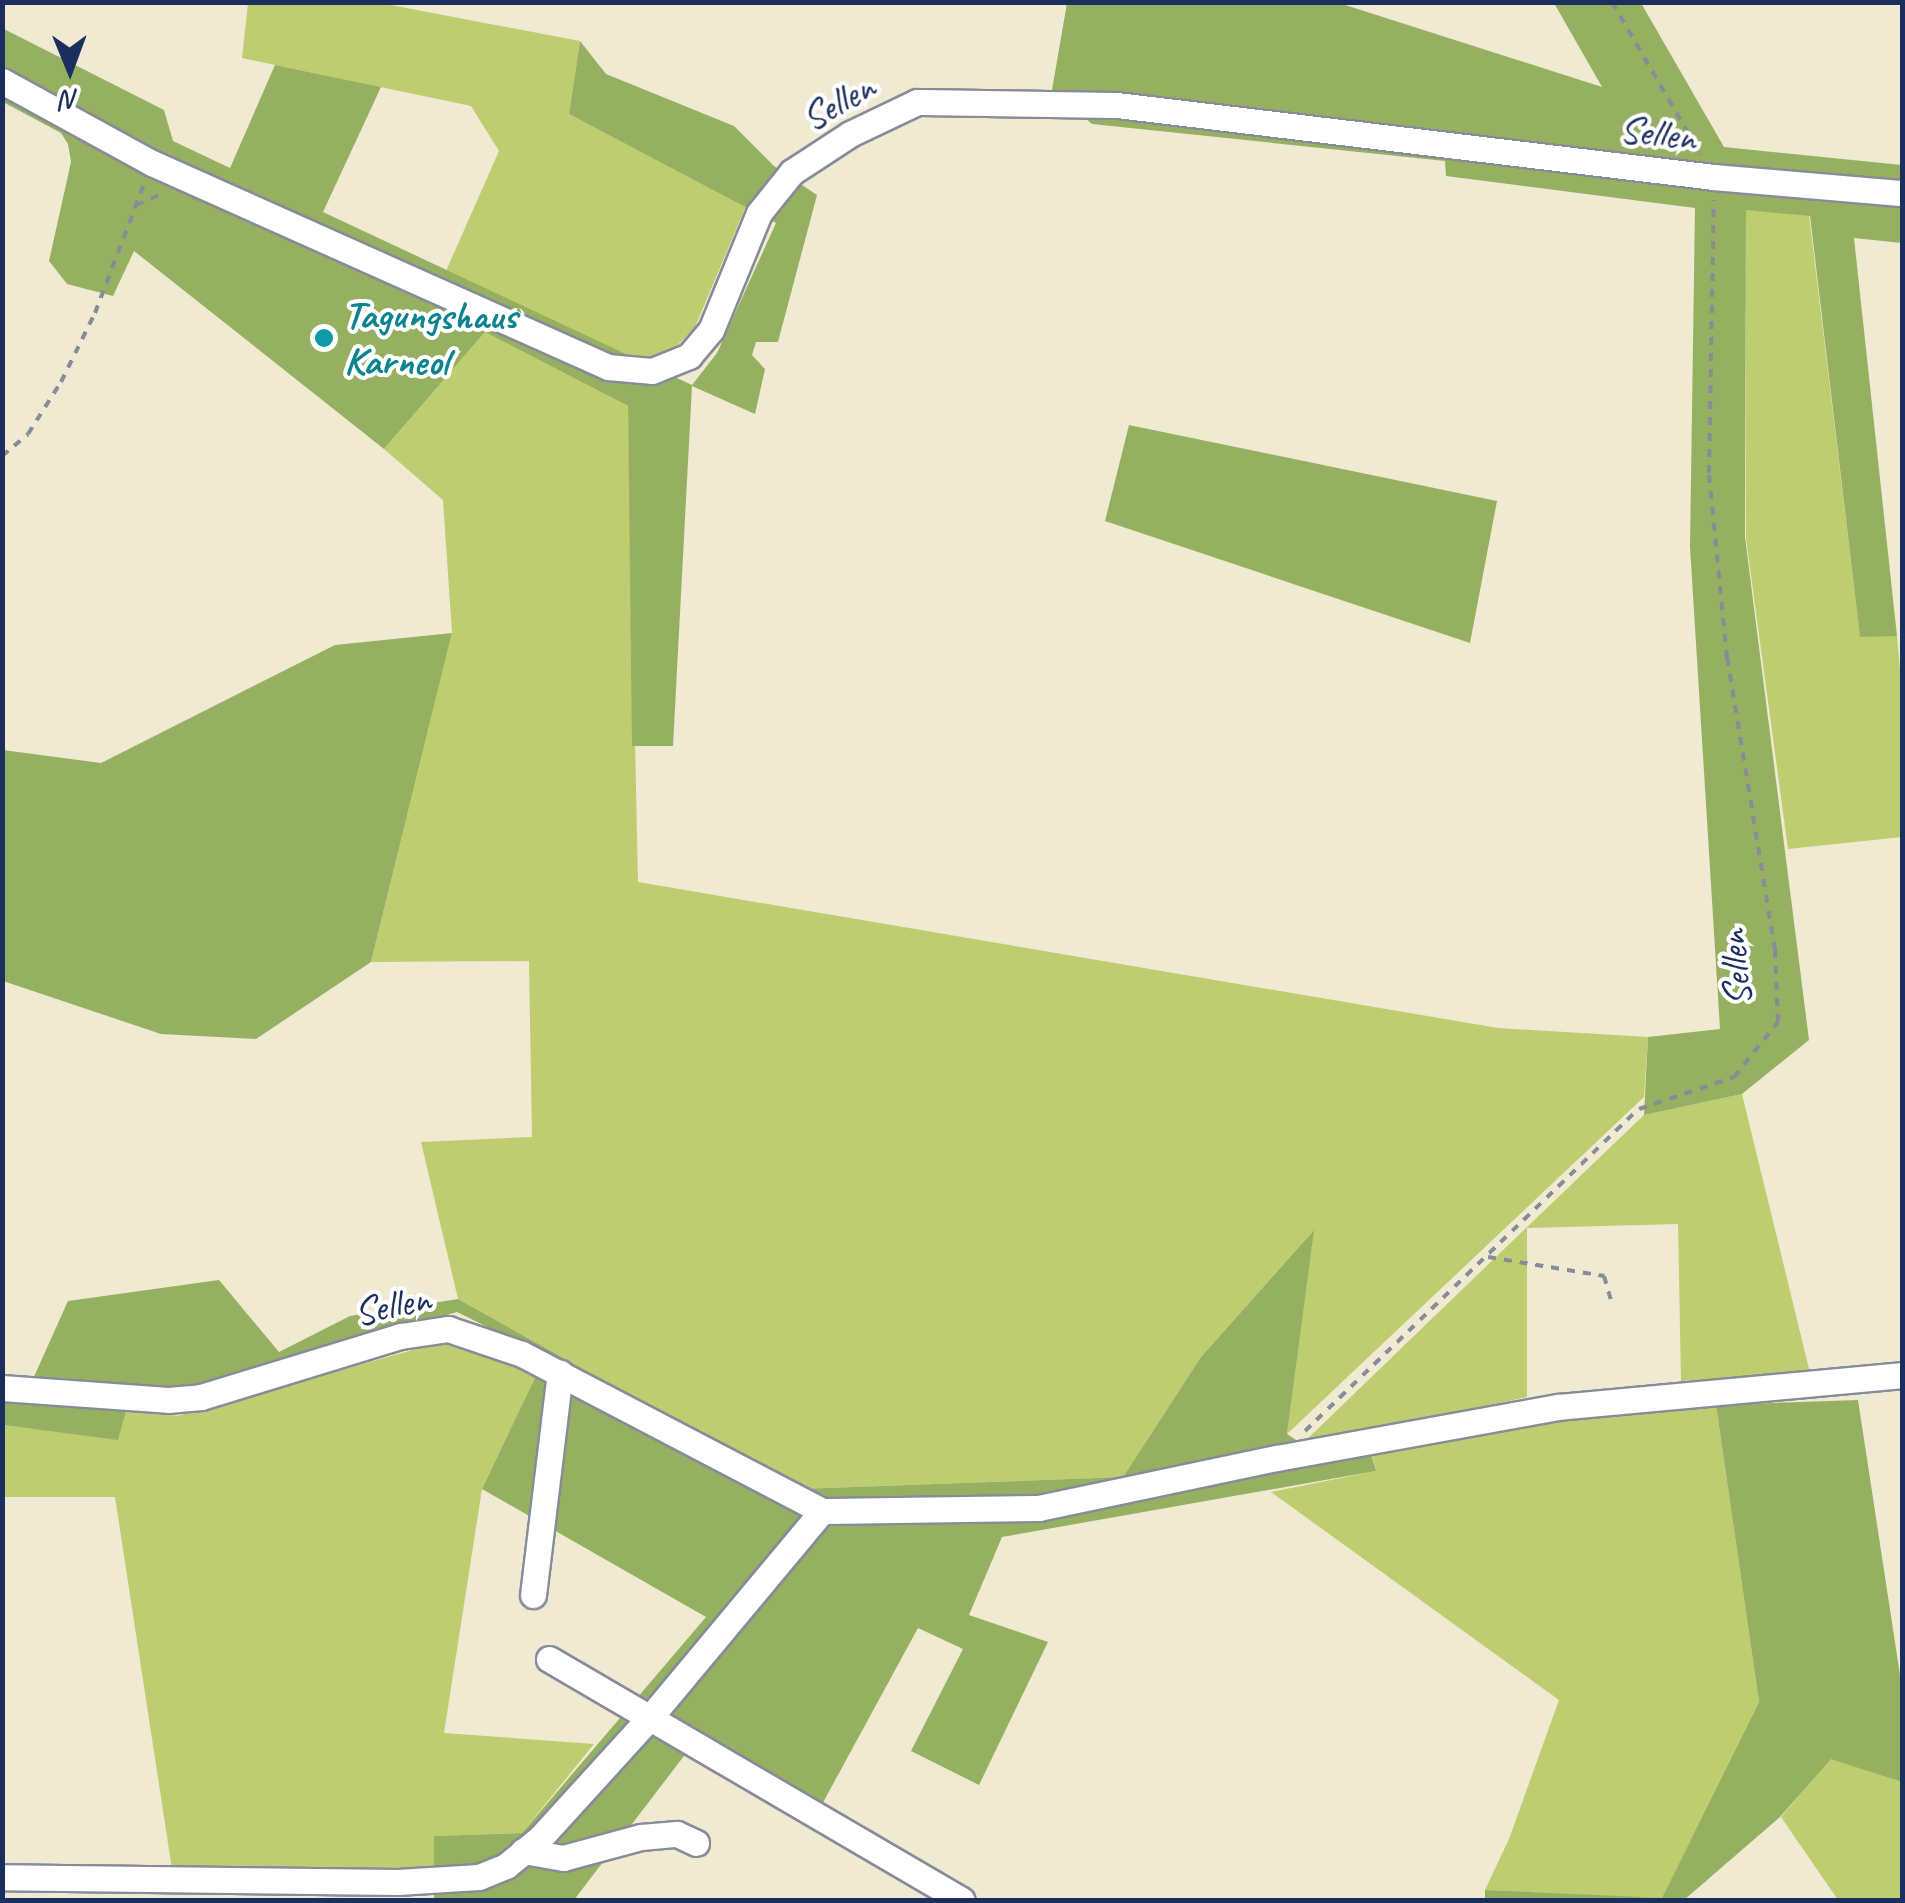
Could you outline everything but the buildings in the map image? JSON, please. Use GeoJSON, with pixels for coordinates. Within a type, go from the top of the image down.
{"type":"FeatureCollection","features":[{"type":"Feature","properties":{"kind":"street","name":"Sellen"},"geometry":{"type":"LineString","coordinates":[[2,81],[152,163],[608,367],[652,371],[689,356],[711,330],[760,214],[792,172],[850,134],[916,102],[1117,105],[1714,178],[1902,193]]}},
{"type":"Feature","properties":{"kind":"street","name":"Sellen"},"geometry":{"type":"LineString","coordinates":[[2,1388],[184,1399],[438,1329],[490,1339],[822,1510],[1039,1508],[1558,1407],[1902,1375]]}},
{"type":"Feature","properties":{"kind":"street"},"geometry":{"type":"LineString","coordinates":[[533,1596],[560,1373]]}},
{"type":"Feature","properties":{"kind":"street"},"geometry":{"type":"LineString","coordinates":[[2,1878],[452,1880],[492,1872],[524,1852],[652,1715],[822,1510]]}},
{"type":"Feature","properties":{"kind":"street"},"geometry":{"type":"LineString","coordinates":[[549,1658],[962,1900]]}},
{"type":"Feature","properties":{"kind":"street"},"geometry":{"type":"LineString","coordinates":[[524,1852],[563,1858],[641,1837],[677,1834],[696,1843]]}},
{"type":"Feature","properties":{"kind":"path","name":"Sellen"},"geometry":{"type":"LineString","coordinates":[[1304,1431],[1639,1108],[1734,1077],[1778,1022],[1775,950],[1727,658],[1709,473],[1714,178],[1612,2]]}},
{"type":"Feature","properties":{"kind":"path"},"geometry":{"type":"LineString","coordinates":[[2,456],[38,421],[74,358],[152,163]]}},
{"type":"Feature","properties":{"kind":"path"},"geometry":{"type":"LineString","coordinates":[[1486,1256],[1498,1262],[1604,1276],[1611,1301]]}},
{"type":"Feature","properties":{"kind":"green space"},"geometry":{"type":"Polygon","coordinates":[[[248,3],[380,3],[580,41],[569,114],[746,206],[695,327],[673,350],[634,361],[446,271],[499,151],[471,106],[242,58],[248,3]]]}},
{"type":"Feature","properties":{"kind":"green space"},"geometry":{"type":"Polygon","coordinates":[[[1067,3],[1339,3],[1602,87],[1554,3],[1641,3],[1724,147],[1902,165],[1902,243],[1854,238],[1897,636],[1860,637],[1810,216],[1746,210],[1745,537],[1809,1040],[1742,1094],[1644,1115],[1648,1037],[1720,1029],[1690,547],[1695,208],[1446,176],[1445,161],[1092,124],[1052,90],[1067,3]]]}},
{"type":"Feature","properties":{"kind":"green space"},"geometry":{"type":"Polygon","coordinates":[[[2,28],[164,110],[173,141],[230,168],[275,65],[381,87],[323,212],[692,385],[717,353],[776,223],[569,114],[580,41],[606,74],[734,126],[774,166],[817,195],[778,342],[756,342],[752,355],[765,369],[755,414],[692,386],[673,746],[632,746],[628,406],[485,332],[384,449],[134,251],[113,296],[67,284],[49,261],[71,162],[68,144],[61,133],[3,102],[2,28]]]}},
{"type":"Feature","properties":{"kind":"green space"},"geometry":{"type":"Polygon","coordinates":[[[1746,209],[1809,215],[1860,636],[1897,636],[1902,691],[1902,837],[1788,849],[1746,539],[1746,209]]]}},
{"type":"Feature","properties":{"kind":"green space"},"geometry":{"type":"Polygon","coordinates":[[[485,332],[628,406],[638,882],[1498,1028],[1648,1037],[1644,1097],[1287,1434],[1313,1231],[1201,1357],[1123,1477],[798,1489],[458,1299],[421,1142],[532,1137],[529,961],[371,962],[452,633],[443,500],[384,449],[485,332]]]}},
{"type":"Feature","properties":{"kind":"green space"},"geometry":{"type":"Polygon","coordinates":[[[1129,425],[1497,501],[1470,643],[1105,521],[1129,425]]]}},
{"type":"Feature","properties":{"kind":"green space"},"geometry":{"type":"Polygon","coordinates":[[[452,633],[371,962],[256,1039],[161,1034],[3,981],[3,750],[101,763],[335,645],[452,633]]]}},
{"type":"Feature","properties":{"kind":"green space"},"geometry":{"type":"Polygon","coordinates":[[[1742,1094],[1810,1373],[1681,1381],[1678,1224],[1527,1228],[1527,1397],[1302,1444],[1644,1115],[1742,1094]]]}},
{"type":"Feature","properties":{"kind":"green space"},"geometry":{"type":"Polygon","coordinates":[[[1314,1230],[1287,1434],[1302,1444],[1369,1447],[1376,1471],[1002,1537],[969,1615],[1048,1642],[979,1785],[911,1751],[963,1649],[918,1628],[814,1819],[687,1752],[574,1900],[434,1900],[434,1836],[522,1833],[706,1617],[482,1489],[538,1372],[540,1353],[457,1312],[186,1390],[32,1381],[68,1301],[219,1280],[279,1352],[350,1316],[458,1299],[798,1489],[1123,1477],[1201,1357],[1314,1230]]]}},
{"type":"Feature","properties":{"kind":"green space"},"geometry":{"type":"Polygon","coordinates":[[[445,1341],[539,1372],[482,1489],[444,1733],[594,1744],[522,1833],[435,1836],[434,1887],[175,1889],[115,1497],[3,1497],[2,1425],[118,1439],[127,1408],[177,1416],[445,1341]]]}},
{"type":"Feature","properties":{"kind":"green space"},"geometry":{"type":"Polygon","coordinates":[[[3,1396],[127,1408],[118,1440],[3,1425],[3,1396]]]}},
{"type":"Feature","properties":{"kind":"green space"},"geometry":{"type":"Polygon","coordinates":[[[1858,1400],[1902,1688],[1902,1782],[1831,1759],[1780,1817],[1684,1900],[1485,1900],[1485,1890],[1662,1898],[1759,1702],[1716,1405],[1858,1400]]]}},
{"type":"Feature","properties":{"kind":"green space"},"geometry":{"type":"Polygon","coordinates":[[[1716,1405],[1759,1702],[1662,1899],[1485,1890],[1509,1839],[1559,1700],[1271,1492],[1376,1471],[1370,1447],[1560,1415],[1716,1405]]]}},
{"type":"Feature","properties":{"kind":"green space"},"geometry":{"type":"Polygon","coordinates":[[[1831,1758],[1902,1782],[1902,1900],[1838,1900],[1781,1817],[1831,1758]]]}},
{"type":"Feature","properties":{"kind":"place","name":"Tagungshaus Karneol"},"geometry":{"type":"Point","coordinates":[324,338]}}]}
